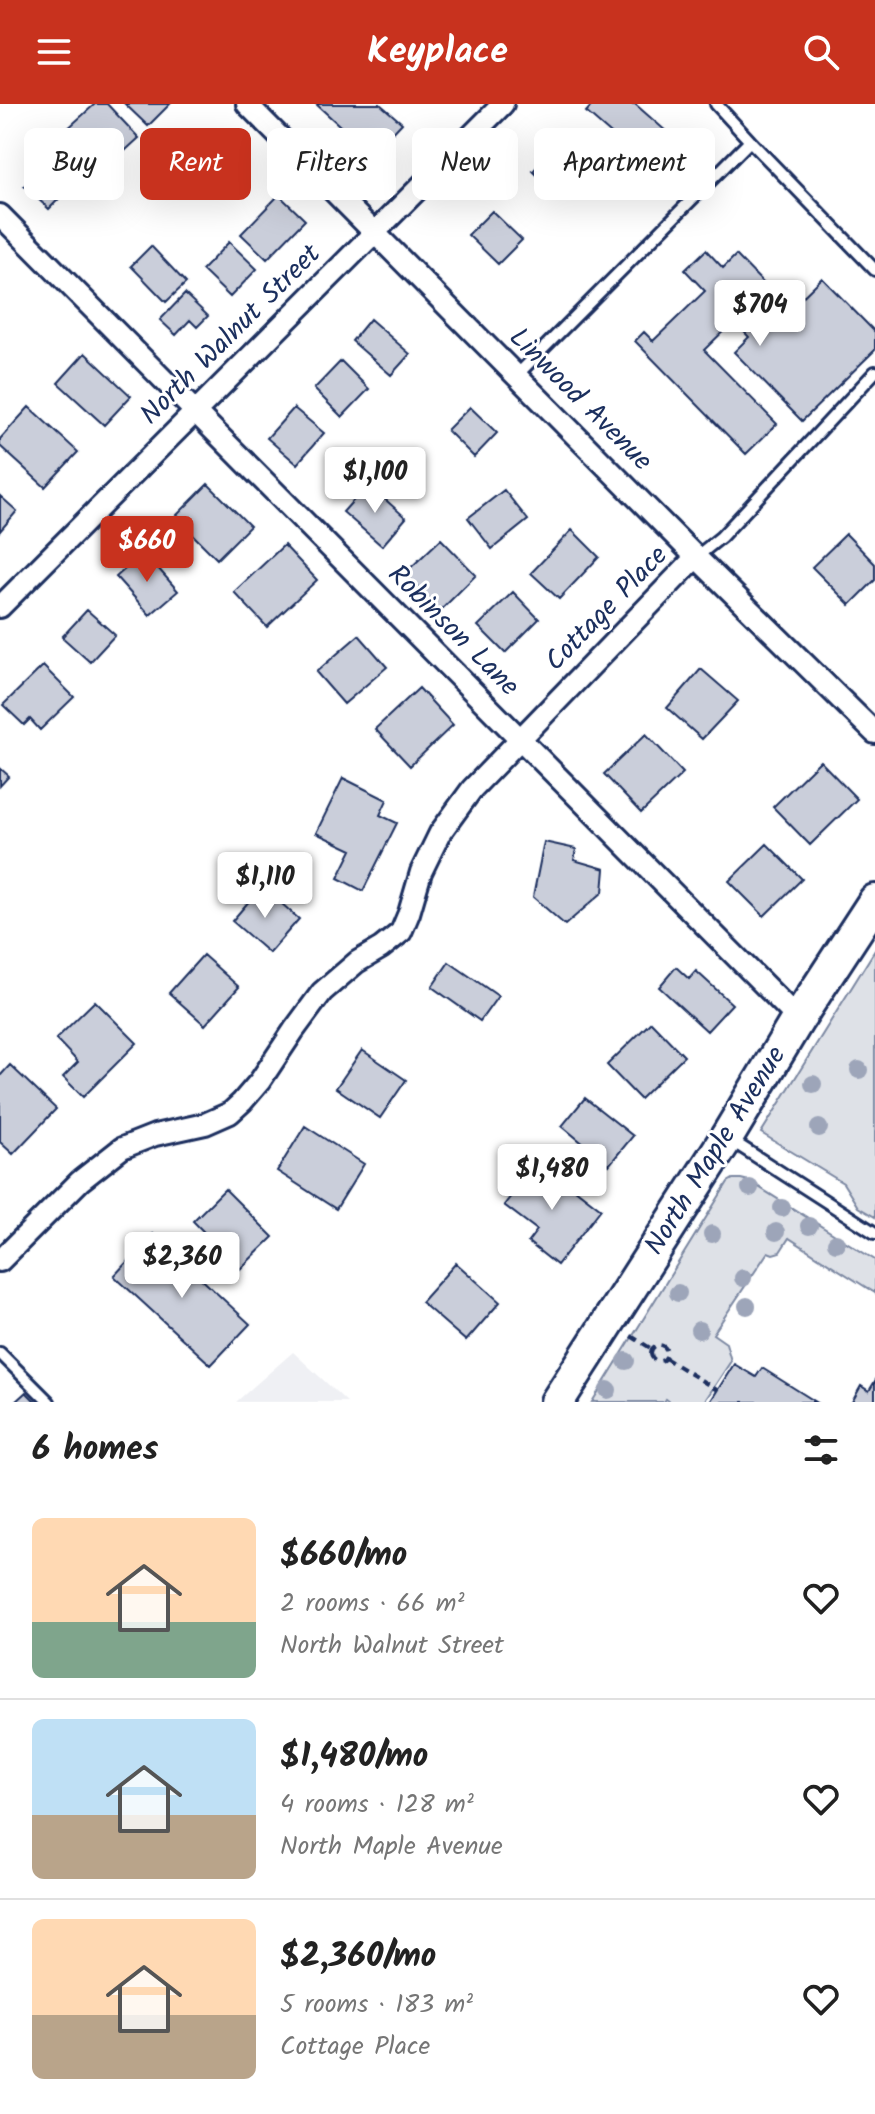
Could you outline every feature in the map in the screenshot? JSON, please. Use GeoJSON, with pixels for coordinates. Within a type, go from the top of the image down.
{"type":"FeatureCollection","features":[{"type":"Feature","properties":{"kind":"main road","name":"North Maple Avenue"},"geometry":{"type":"LineString","coordinates":[[557,1402],[875,901]]}},
{"type":"Feature","properties":{"kind":"street","name":"Linwood Avenue"},"geometry":{"type":"LineString","coordinates":[[247,104],[875,733]]}},
{"type":"Feature","properties":{"kind":"street","name":"North Walnut Street"},"geometry":{"type":"LineString","coordinates":[[0,607],[503,104]]}},
{"type":"Feature","properties":{"kind":"street","name":"Robinson Lane"},"geometry":{"type":"LineString","coordinates":[[0,215],[798,1019]]}},
{"type":"Feature","properties":{"kind":"street","name":"Cottage Place"},"geometry":{"type":"LineString","coordinates":[[0,1261],[80,1181],[122,1148],[155,1135],[205,1124],[230,1113],[242,1102],[322,992],[346,970],[401,932],[421,872],[440,833],[472,789],[696,557]]}},
{"type":"Feature","properties":{"kind":"lane"},"geometry":{"type":"LineString","coordinates":[[716,104],[875,270]]}},
{"type":"Feature","properties":{"kind":"lane"},"geometry":{"type":"LineString","coordinates":[[516,376],[750,141]]}},
{"type":"Feature","properties":{"kind":"lane"},"geometry":{"type":"LineString","coordinates":[[696,557],[721,537],[875,372]]}},
{"type":"Feature","properties":{"kind":"lane"},"geometry":{"type":"LineString","coordinates":[[727,1137],[875,1233]]}},
{"type":"Feature","properties":{"kind":"lane"},"geometry":{"type":"LineString","coordinates":[[0,1353],[49,1402]]}},
{"type":"Feature","properties":{"kind":"path"},"geometry":{"type":"LineString","coordinates":[[626,1332],[652,1349]]}},
{"type":"Feature","properties":{"kind":"path"},"geometry":{"type":"LineString","coordinates":[[663,1346],[667,1353],[665,1358],[658,1361],[653,1359],[652,1349],[663,1346]]}},
{"type":"Feature","properties":{"kind":"path"},"geometry":{"type":"LineString","coordinates":[[665,1358],[717,1390]]}},
{"type":"Feature","properties":{"kind":"shaded area"},"geometry":{"type":"Polygon","coordinates":[[[875,950],[875,1217],[858,1207],[843,1183],[761,1133],[875,950]]]}},
{"type":"Feature","properties":{"kind":"shaded area"},"geometry":{"type":"Polygon","coordinates":[[[733,1179],[749,1181],[875,1260],[875,1293],[789,1238],[780,1252],[768,1252],[713,1334],[726,1343],[731,1361],[704,1402],[670,1402],[666,1399],[664,1402],[592,1402],[728,1182],[733,1179]]]}},
{"type":"Feature","properties":{"kind":"shaded area"},"geometry":{"type":"Polygon","coordinates":[[[293,1352],[347,1402],[236,1402],[293,1352]]]}},
{"type":"Feature","properties":{"kind":"building"},"geometry":{"type":"Polygon","coordinates":[[[95,104],[107,104],[139,138],[124,152],[124,128],[68,128],[95,104]]]}},
{"type":"Feature","properties":{"kind":"building"},"geometry":{"type":"Polygon","coordinates":[[[125,104],[170,104],[148,126],[125,104]]]}},
{"type":"Feature","properties":{"kind":"building"},"geometry":{"type":"Polygon","coordinates":[[[316,104],[380,104],[402,123],[396,129],[342,128],[316,104]]]}},
{"type":"Feature","properties":{"kind":"building"},"geometry":{"type":"Polygon","coordinates":[[[593,104],[635,104],[662,128],[604,128],[586,112],[593,104]]]}},
{"type":"Feature","properties":{"kind":"building"},"geometry":{"type":"Polygon","coordinates":[[[39,200],[58,200],[49,209],[39,200]]]}},
{"type":"Feature","properties":{"kind":"building"},"geometry":{"type":"Polygon","coordinates":[[[274,200],[284,200],[305,220],[267,259],[241,234],[274,200]]]}},
{"type":"Feature","properties":{"kind":"building"},"geometry":{"type":"Polygon","coordinates":[[[492,211],[522,240],[498,264],[468,235],[492,211]]]}},
{"type":"Feature","properties":{"kind":"building"},"geometry":{"type":"Polygon","coordinates":[[[229,242],[257,269],[230,297],[202,270],[229,242]]]}},
{"type":"Feature","properties":{"kind":"building"},"geometry":{"type":"Polygon","coordinates":[[[151,246],[186,283],[166,302],[131,266],[151,246]]]}},
{"type":"Feature","properties":{"kind":"building"},"geometry":{"type":"Polygon","coordinates":[[[706,250],[723,268],[736,255],[769,289],[759,298],[780,319],[822,278],[875,332],[875,350],[802,421],[734,352],[749,337],[734,321],[704,350],[777,424],[746,454],[635,341],[644,332],[653,341],[705,291],[685,270],[706,250]]]}},
{"type":"Feature","properties":{"kind":"building"},"geometry":{"type":"Polygon","coordinates":[[[185,294],[208,316],[197,327],[190,320],[176,335],[160,320],[185,294]]]}},
{"type":"Feature","properties":{"kind":"building"},"geometry":{"type":"Polygon","coordinates":[[[370,319],[410,354],[391,375],[352,341],[370,319]]]}},
{"type":"Feature","properties":{"kind":"building"},"geometry":{"type":"Polygon","coordinates":[[[85,353],[131,396],[104,425],[58,383],[85,353]]]}},
{"type":"Feature","properties":{"kind":"building"},"geometry":{"type":"Polygon","coordinates":[[[341,361],[369,389],[342,417],[314,389],[341,361]]]}},
{"type":"Feature","properties":{"kind":"building"},"geometry":{"type":"Polygon","coordinates":[[[29,407],[78,452],[45,487],[0,446],[0,439],[29,407]]]}},
{"type":"Feature","properties":{"kind":"building"},"geometry":{"type":"Polygon","coordinates":[[[470,407],[497,433],[474,457],[447,430],[470,407]]]}},
{"type":"Feature","properties":{"kind":"building"},"geometry":{"type":"Polygon","coordinates":[[[294,408],[324,433],[297,464],[267,438],[294,408]]]}},
{"type":"Feature","properties":{"kind":"building"},"geometry":{"type":"Polygon","coordinates":[[[208,484],[250,526],[217,559],[175,517],[208,484]]]}},
{"type":"Feature","properties":{"kind":"building"},"geometry":{"type":"Polygon","coordinates":[[[368,484],[406,518],[382,546],[343,512],[368,484]]]}},
{"type":"Feature","properties":{"kind":"building"},"geometry":{"type":"Polygon","coordinates":[[[504,490],[528,520],[492,549],[468,518],[504,490]]]}},
{"type":"Feature","properties":{"kind":"building"},"geometry":{"type":"Polygon","coordinates":[[[0,496],[17,511],[0,531],[0,496]]]}},
{"type":"Feature","properties":{"kind":"building"},"geometry":{"type":"Polygon","coordinates":[[[572,530],[599,557],[559,599],[531,573],[572,530]]]}},
{"type":"Feature","properties":{"kind":"building"},"geometry":{"type":"Polygon","coordinates":[[[846,534],[875,564],[875,580],[850,605],[812,567],[846,534]]]}},
{"type":"Feature","properties":{"kind":"building"},"geometry":{"type":"Polygon","coordinates":[[[441,539],[476,575],[440,611],[404,574],[441,539]]]}},
{"type":"Feature","properties":{"kind":"building"},"geometry":{"type":"Polygon","coordinates":[[[284,545],[317,580],[267,627],[234,592],[284,545]]]}},
{"type":"Feature","properties":{"kind":"building"},"geometry":{"type":"Polygon","coordinates":[[[144,552],[178,591],[150,615],[116,577],[144,552]]]}},
{"type":"Feature","properties":{"kind":"building"},"geometry":{"type":"Polygon","coordinates":[[[513,592],[539,619],[505,653],[478,626],[513,592]]]}},
{"type":"Feature","properties":{"kind":"building"},"geometry":{"type":"Polygon","coordinates":[[[87,610],[115,635],[90,662],[62,637],[87,610]]]}},
{"type":"Feature","properties":{"kind":"building"},"geometry":{"type":"Polygon","coordinates":[[[359,635],[387,667],[344,704],[316,672],[359,635]]]}},
{"type":"Feature","properties":{"kind":"building"},"geometry":{"type":"Polygon","coordinates":[[[43,666],[74,697],[40,730],[30,719],[24,725],[3,705],[43,666]]]}},
{"type":"Feature","properties":{"kind":"building"},"geometry":{"type":"Polygon","coordinates":[[[701,669],[738,701],[702,739],[667,708],[701,669]]]}},
{"type":"Feature","properties":{"kind":"building"},"geometry":{"type":"Polygon","coordinates":[[[419,688],[453,725],[410,766],[375,729],[419,688]]]}},
{"type":"Feature","properties":{"kind":"building"},"geometry":{"type":"Polygon","coordinates":[[[646,734],[683,773],[641,813],[604,774],[646,734]]]}},
{"type":"Feature","properties":{"kind":"building"},"geometry":{"type":"Polygon","coordinates":[[[820,761],[857,799],[810,845],[773,807],[820,761]]]}},
{"type":"Feature","properties":{"kind":"building"},"geometry":{"type":"Polygon","coordinates":[[[0,768],[9,776],[0,786],[0,768]]]}},
{"type":"Feature","properties":{"kind":"building"},"geometry":{"type":"Polygon","coordinates":[[[343,778],[387,800],[380,815],[397,823],[363,891],[338,878],[352,850],[316,833],[343,778]]]}},
{"type":"Feature","properties":{"kind":"building"},"geometry":{"type":"Polygon","coordinates":[[[544,842],[576,849],[574,860],[605,869],[603,892],[565,925],[533,897],[544,842]]]}},
{"type":"Feature","properties":{"kind":"building"},"geometry":{"type":"Polygon","coordinates":[[[767,844],[802,879],[764,916],[729,881],[767,844]]]}},
{"type":"Feature","properties":{"kind":"building"},"geometry":{"type":"Polygon","coordinates":[[[262,886],[299,919],[269,953],[232,921],[262,886]]]}},
{"type":"Feature","properties":{"kind":"building"},"geometry":{"type":"Polygon","coordinates":[[[203,955],[239,987],[205,1025],[169,993],[203,955]]]}},
{"type":"Feature","properties":{"kind":"building"},"geometry":{"type":"Polygon","coordinates":[[[449,962],[498,996],[480,1021],[432,987],[449,962]]]}},
{"type":"Feature","properties":{"kind":"building"},"geometry":{"type":"Polygon","coordinates":[[[676,967],[689,979],[696,971],[732,1004],[707,1031],[659,987],[676,967]]]}},
{"type":"Feature","properties":{"kind":"building"},"geometry":{"type":"Polygon","coordinates":[[[95,1001],[137,1043],[83,1097],[63,1077],[78,1062],[56,1039],[95,1001]]]}},
{"type":"Feature","properties":{"kind":"building"},"geometry":{"type":"Polygon","coordinates":[[[651,1022],[684,1056],[640,1099],[607,1065],[651,1022]]]}},
{"type":"Feature","properties":{"kind":"building"},"geometry":{"type":"Polygon","coordinates":[[[362,1050],[406,1080],[380,1118],[336,1088],[362,1050]]]}},
{"type":"Feature","properties":{"kind":"building"},"geometry":{"type":"Polygon","coordinates":[[[10,1065],[56,1109],[13,1154],[0,1142],[0,1076],[10,1065]]]}},
{"type":"Feature","properties":{"kind":"building"},"geometry":{"type":"Polygon","coordinates":[[[585,1098],[633,1136],[609,1165],[562,1126],[585,1098]]]}},
{"type":"Feature","properties":{"kind":"building"},"geometry":{"type":"Polygon","coordinates":[[[305,1126],[364,1164],[336,1209],[277,1171],[305,1126]]]}},
{"type":"Feature","properties":{"kind":"building"},"geometry":{"type":"Polygon","coordinates":[[[539,1161],[601,1209],[557,1265],[528,1242],[537,1230],[504,1205],[539,1161]]]}},
{"type":"Feature","properties":{"kind":"building"},"geometry":{"type":"Polygon","coordinates":[[[225,1189],[273,1237],[240,1269],[193,1221],[225,1189]]]}},
{"type":"Feature","properties":{"kind":"building"},"geometry":{"type":"Polygon","coordinates":[[[153,1234],[250,1324],[211,1365],[114,1276],[153,1234]]]}},
{"type":"Feature","properties":{"kind":"building"},"geometry":{"type":"Polygon","coordinates":[[[456,1263],[500,1302],[466,1341],[421,1302],[456,1263]]]}},
{"type":"Feature","properties":{"kind":"building"},"geometry":{"type":"Polygon","coordinates":[[[734,1364],[756,1377],[762,1368],[816,1402],[710,1402],[734,1364]]]}},
{"type":"Feature","properties":{"kind":"building"},"geometry":{"type":"Polygon","coordinates":[[[875,1381],[875,1402],[852,1402],[861,1386],[869,1391],[875,1381]]]}},
{"type":"Feature","properties":{"kind":"building"},"geometry":{"type":"Polygon","coordinates":[[[26,1392],[36,1402],[15,1402],[26,1392]]]}}]}
